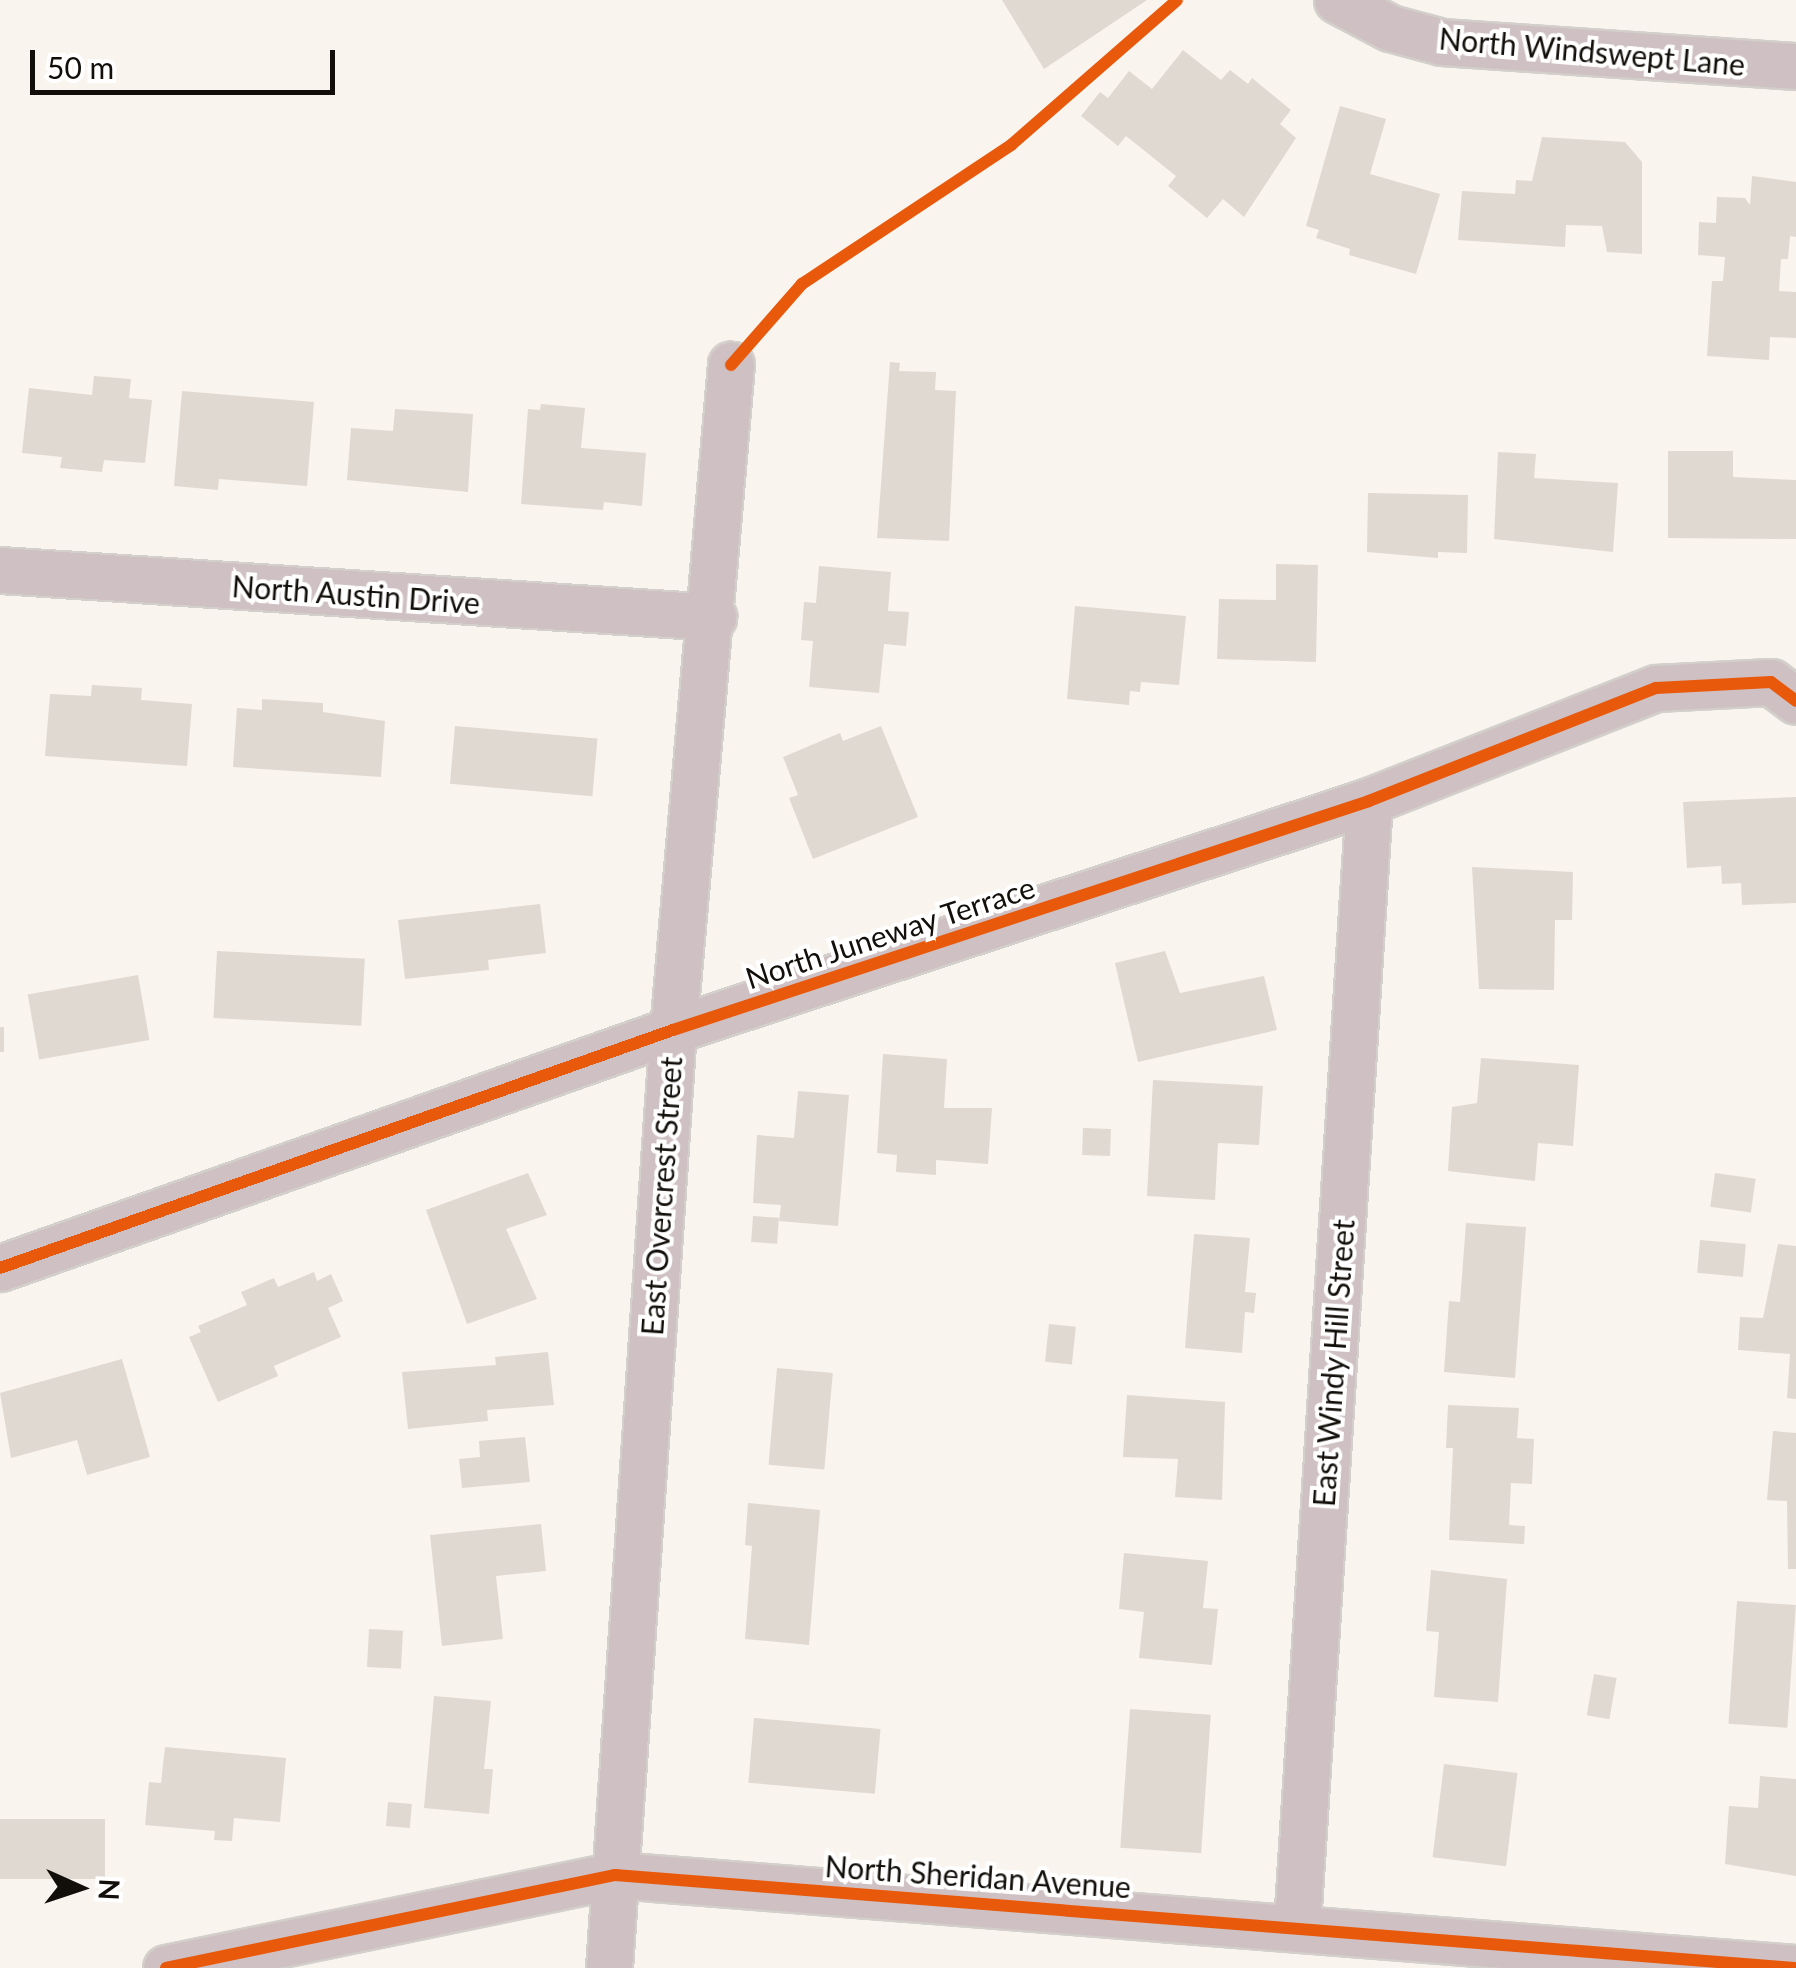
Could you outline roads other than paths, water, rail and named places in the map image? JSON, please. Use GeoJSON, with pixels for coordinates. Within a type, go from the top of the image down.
{"type":"FeatureCollection","features":[{"type":"Feature","properties":{"kind":"street","name":"North Windswept Lane"},"geometry":{"type":"LineString","coordinates":[[1336,0],[1390,28],[1442,42],[1796,66]]}},
{"type":"Feature","properties":{"kind":"street","name":"East Overcrest Street"},"geometry":{"type":"LineString","coordinates":[[609,1968],[672,1030],[712,617],[730,365]]}},
{"type":"Feature","properties":{"kind":"street","name":"North Austin Drive"},"geometry":{"type":"LineString","coordinates":[[0,570],[712,617]]}},
{"type":"Feature","properties":{"kind":"street","name":"North Juneway Terrace"},"geometry":{"type":"LineString","coordinates":[[0,1268],[672,1030],[1369,801],[1656,688],[1771,682],[1796,700]]}},
{"type":"Feature","properties":{"kind":"street","name":"East Windy Hill Street"},"geometry":{"type":"LineString","coordinates":[[1297,1924],[1369,801]]}},
{"type":"Feature","properties":{"kind":"street","name":"North Sheridan Avenue"},"geometry":{"type":"LineString","coordinates":[[166,1968],[615,1875],[1297,1924],[1794,1968]]}}]}
